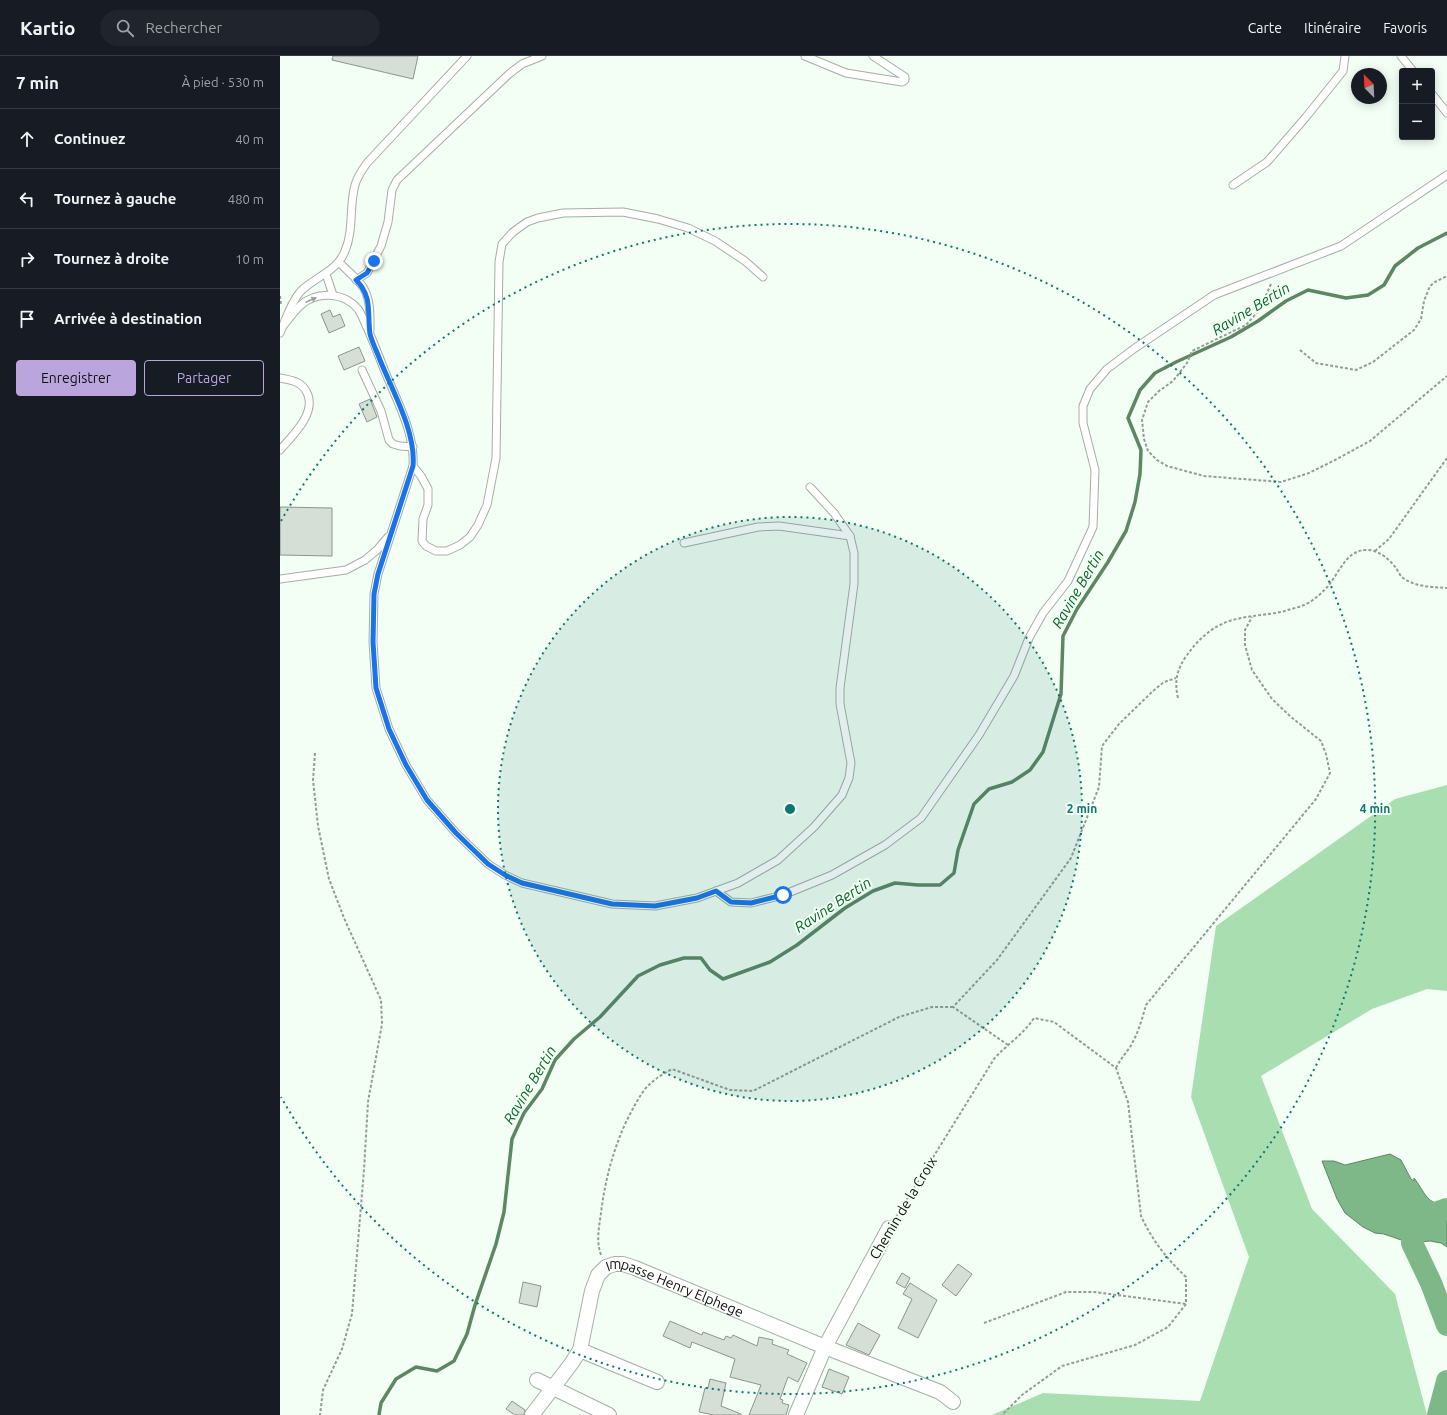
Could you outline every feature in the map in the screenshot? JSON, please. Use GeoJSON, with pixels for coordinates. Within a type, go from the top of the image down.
{"type":"FeatureCollection","features":[{"type":"Feature","properties":{"kind":"street","name":"Chemin de la Croix"},"geometry":{"type":"LineString","coordinates":[[796,1415],[825,1348],[889,1228]]}},
{"type":"Feature","properties":{"kind":"street","name":"Impasse Henry Elphege"},"geometry":{"type":"LineString","coordinates":[[532,1415],[580,1350],[592,1291],[598,1275],[606,1267],[615,1264],[624,1264],[635,1268],[825,1348],[940,1392],[953,1402]]}},
{"type":"Feature","properties":{"kind":"street"},"geometry":{"type":"LineString","coordinates":[[580,1350],[657,1382]]}},
{"type":"Feature","properties":{"kind":"street"},"geometry":{"type":"LineString","coordinates":[[537,1380],[609,1415]]}},
{"type":"Feature","properties":{"kind":"lane"},"geometry":{"type":"LineString","coordinates":[[280,333],[289,310],[301,291],[326,274],[339,262],[344,253],[350,239],[355,186],[359,174],[372,158],[467,56]]}},
{"type":"Feature","properties":{"kind":"lane"},"geometry":{"type":"LineString","coordinates":[[356,280],[367,273],[380,246],[388,222],[392,190],[397,180],[509,74],[522,64],[542,56]]}},
{"type":"Feature","properties":{"kind":"lane"},"geometry":{"type":"LineString","coordinates":[[804,56],[846,73],[902,82],[905,80],[905,77],[898,71],[873,56]]}},
{"type":"Feature","properties":{"kind":"lane"},"geometry":{"type":"LineString","coordinates":[[1233,185],[1266,162],[1306,118],[1343,72],[1345,56]]}},
{"type":"Feature","properties":{"kind":"lane"},"geometry":{"type":"LineString","coordinates":[[1401,56],[1411,68]]}},
{"type":"Feature","properties":{"kind":"lane"},"geometry":{"type":"LineString","coordinates":[[1435,98],[1447,113]]}},
{"type":"Feature","properties":{"kind":"lane"},"geometry":{"type":"LineString","coordinates":[[716,891],[731,902],[751,903],[783,895],[832,875],[878,849],[921,818],[979,735],[1014,676],[1029,638],[1043,613],[1068,580],[1093,527],[1095,470],[1083,423],[1083,406],[1090,389],[1108,369],[1130,352],[1214,295],[1341,246],[1447,175]]}},
{"type":"Feature","properties":{"kind":"lane"},"geometry":{"type":"LineString","coordinates":[[413,466],[421,476],[428,489],[428,505],[423,519],[422,541],[426,546],[436,551],[447,551],[460,545],[470,537],[478,525],[487,505],[496,458],[499,262],[502,244],[513,232],[527,222],[538,218],[563,213],[623,212],[658,219],[688,228],[715,241],[745,261],[762,277]]}},
{"type":"Feature","properties":{"kind":"lane"},"geometry":{"type":"LineString","coordinates":[[339,262],[362,286],[368,302],[370,335]]}},
{"type":"Feature","properties":{"kind":"lane"},"geometry":{"type":"LineString","coordinates":[[326,274],[333,295]]}},
{"type":"Feature","properties":{"kind":"lane"},"geometry":{"type":"LineString","coordinates":[[283,326],[300,305],[309,299],[321,295],[333,295],[350,302],[359,310],[370,335],[410,432],[413,447],[413,466],[378,574],[374,594],[373,642],[376,688],[389,729],[406,765],[427,800],[456,833],[488,864],[505,875],[522,883],[612,904],[655,906],[697,898],[738,883],[778,860],[814,827],[842,795],[849,778],[851,763],[840,704],[840,688],[854,584],[854,554],[850,536],[834,513],[810,487]]}},
{"type":"Feature","properties":{"kind":"lane"},"geometry":{"type":"LineString","coordinates":[[362,370],[382,411],[389,440],[393,444],[413,447]]}},
{"type":"Feature","properties":{"kind":"lane"},"geometry":{"type":"LineString","coordinates":[[280,378],[298,383],[306,390],[309,398],[309,408],[305,419],[280,450]]}},
{"type":"Feature","properties":{"kind":"lane"},"geometry":{"type":"LineString","coordinates":[[684,542],[758,527],[779,526],[850,536]]}},
{"type":"Feature","properties":{"kind":"lane"},"geometry":{"type":"LineString","coordinates":[[280,579],[346,570],[365,560],[377,550],[392,532]]}},
{"type":"Feature","properties":{"kind":"path"},"geometry":{"type":"LineString","coordinates":[[1275,271],[1269,291],[1260,309],[1246,325],[1192,351],[1186,363],[1173,381],[1159,391],[1148,402],[1142,420],[1144,438],[1148,451],[1157,460],[1167,466],[1204,476],[1281,482],[1309,473],[1370,441],[1447,376]]}},
{"type":"Feature","properties":{"kind":"path"},"geometry":{"type":"LineString","coordinates":[[1300,350],[1316,363],[1356,370],[1373,362],[1414,330],[1421,319],[1424,301],[1430,286],[1447,276]]}},
{"type":"Feature","properties":{"kind":"path"},"geometry":{"type":"LineString","coordinates":[[1375,551],[1389,539],[1447,458]]}},
{"type":"Feature","properties":{"kind":"path"},"geometry":{"type":"LineString","coordinates":[[1178,698],[1175,688],[1176,678],[1185,658],[1204,636],[1224,623],[1236,619],[1275,613],[1308,603],[1317,597],[1328,586],[1350,557],[1360,551],[1375,551],[1389,560],[1402,578],[1421,586],[1447,588]]}},
{"type":"Feature","properties":{"kind":"path"},"geometry":{"type":"LineString","coordinates":[[1002,1415],[1022,1395],[1062,1366],[1135,1345],[1168,1327],[1186,1304],[1186,1278],[1167,1258],[1149,1232],[1141,1216],[1128,1102],[1116,1068],[1130,1046],[1141,1023],[1146,1005],[1316,799],[1330,773],[1326,754],[1321,741],[1291,717],[1272,699],[1252,670],[1245,645],[1244,630],[1252,616]]}},
{"type":"Feature","properties":{"kind":"path"},"geometry":{"type":"LineString","coordinates":[[953,1007],[997,960],[1071,858],[1099,787],[1102,746],[1119,724],[1153,691],[1164,682],[1176,678]]}},
{"type":"Feature","properties":{"kind":"path"},"geometry":{"type":"LineString","coordinates":[[315,753],[313,780],[315,803],[318,826],[330,879],[344,918],[381,1000],[382,1024],[368,1102],[352,1314],[342,1349],[323,1390],[320,1415]]}},
{"type":"Feature","properties":{"kind":"path"},"geometry":{"type":"LineString","coordinates":[[606,1267],[597,1245],[604,1186],[615,1148],[632,1111],[644,1090],[656,1077],[672,1069],[730,1090],[753,1091],[899,1017],[932,1007],[953,1007],[1008,1045]]}},
{"type":"Feature","properties":{"kind":"path","name":"Chemin de la Croix"},"geometry":{"type":"LineString","coordinates":[[889,1228],[994,1059],[1023,1033],[1034,1018],[1054,1022],[1116,1068]]}},
{"type":"Feature","properties":{"kind":"path"},"geometry":{"type":"LineString","coordinates":[[984,1323],[1066,1292],[1094,1292],[1186,1304]]}},
{"type":"Feature","properties":{"kind":"shaded area"},"geometry":{"type":"Polygon","coordinates":[[[1447,785],[1447,991],[1427,989],[1372,1009],[1261,1076],[1312,1209],[1395,1294],[1427,1415],[992,1415],[1043,1393],[1200,1401],[1249,1257],[1191,1097],[1216,926],[1395,799],[1447,785]]]}},
{"type":"Feature","properties":{"kind":"shaded area"},"geometry":{"type":"Polygon","coordinates":[[[1390,1154],[1401,1160],[1411,1179],[1414,1181],[1414,1178],[1431,1201],[1435,1203],[1447,1202],[1447,1247],[1441,1243],[1430,1241],[1410,1243],[1384,1234],[1375,1233],[1363,1227],[1345,1213],[1337,1199],[1322,1161],[1334,1161],[1345,1165],[1390,1154]]]}},
{"type":"Feature","properties":{"kind":"building"},"geometry":{"type":"Polygon","coordinates":[[[333,56],[418,56],[413,79],[332,60],[333,56]]]}},
{"type":"Feature","properties":{"kind":"building"},"geometry":{"type":"Polygon","coordinates":[[[330,310],[333,317],[340,314],[345,326],[329,333],[321,314],[330,310]]]}},
{"type":"Feature","properties":{"kind":"building"},"geometry":{"type":"Polygon","coordinates":[[[359,347],[365,361],[344,370],[338,356],[359,347]]]}},
{"type":"Feature","properties":{"kind":"building"},"geometry":{"type":"Polygon","coordinates":[[[370,399],[377,417],[367,422],[359,404],[370,399]]]}},
{"type":"Feature","properties":{"kind":"building"},"geometry":{"type":"Polygon","coordinates":[[[280,507],[332,508],[332,556],[280,555],[280,507]]]}},
{"type":"Feature","properties":{"kind":"building"},"geometry":{"type":"Polygon","coordinates":[[[958,1264],[972,1274],[956,1296],[942,1285],[958,1264]]]}},
{"type":"Feature","properties":{"kind":"building"},"geometry":{"type":"Polygon","coordinates":[[[902,1273],[910,1278],[905,1288],[896,1283],[902,1273]]]}},
{"type":"Feature","properties":{"kind":"building"},"geometry":{"type":"Polygon","coordinates":[[[523,1282],[541,1286],[537,1307],[519,1303],[523,1282]]]}},
{"type":"Feature","properties":{"kind":"building"},"geometry":{"type":"Polygon","coordinates":[[[910,1283],[937,1300],[918,1338],[898,1328],[912,1299],[903,1294],[910,1283]]]}},
{"type":"Feature","properties":{"kind":"building"},"geometry":{"type":"Polygon","coordinates":[[[670,1321],[702,1335],[703,1332],[724,1340],[726,1336],[731,1338],[733,1335],[757,1346],[759,1337],[773,1340],[772,1344],[789,1350],[787,1354],[807,1363],[798,1382],[788,1377],[780,1399],[783,1400],[782,1403],[789,1405],[786,1415],[749,1415],[761,1385],[730,1377],[735,1359],[692,1342],[690,1348],[663,1336],[670,1321]]]}},
{"type":"Feature","properties":{"kind":"building"},"geometry":{"type":"Polygon","coordinates":[[[858,1323],[880,1335],[869,1355],[846,1345],[858,1323]]]}},
{"type":"Feature","properties":{"kind":"building"},"geometry":{"type":"Polygon","coordinates":[[[829,1369],[849,1377],[842,1394],[822,1387],[829,1369]]]}},
{"type":"Feature","properties":{"kind":"building"},"geometry":{"type":"Polygon","coordinates":[[[710,1379],[726,1383],[721,1406],[741,1415],[714,1415],[699,1412],[705,1388],[708,1388],[710,1379]]]}},
{"type":"Feature","properties":{"kind":"building"},"geometry":{"type":"Polygon","coordinates":[[[512,1401],[525,1410],[524,1415],[515,1415],[506,1409],[512,1401]]]}},
{"type":"Feature","properties":{"kind":"waterway","name":"Ravine Bertin"},"geometry":{"type":"LineString","coordinates":[[379,1415],[381,1403],[396,1379],[416,1367],[437,1371],[454,1361],[467,1334],[475,1305],[496,1244],[504,1212],[512,1139],[524,1113],[542,1089],[555,1060],[574,1039],[600,1017],[638,976],[660,965],[684,958],[701,958],[710,970],[723,979],[770,962],[797,945],[845,908],[873,891],[895,883],[940,885],[954,873],[958,850],[974,804],[989,789],[1012,782],[1030,770],[1043,752],[1061,694],[1063,636],[1077,609],[1108,562],[1126,531],[1135,502],[1140,474],[1141,450],[1128,418],[1140,390],[1155,373],[1231,337],[1258,321],[1286,301],[1308,290],[1346,298],[1368,295],[1384,285],[1395,266],[1418,248],[1447,233]]}},
{"type":"Feature","properties":{"kind":"waterway"},"geometry":{"type":"LineString","coordinates":[[1447,1209],[1426,1216],[1417,1223],[1413,1234],[1412,1243],[1431,1283],[1447,1325]]}},
{"type":"Feature","properties":{"kind":"waterway"},"geometry":{"type":"LineString","coordinates":[[1438,1415],[1447,1381]]}},
{"type":"Feature","properties":{"kind":"route"},"geometry":{"type":"LineString","coordinates":[[374,261],[367,273],[356,280],[366,293],[370,312],[370,335],[410,432],[414,456],[413,466],[378,574],[374,594],[373,642],[376,688],[389,729],[406,765],[427,800],[456,833],[488,864],[505,875],[522,883],[612,904],[655,906],[697,898],[716,891],[731,902],[751,903],[783,895]]}}]}
